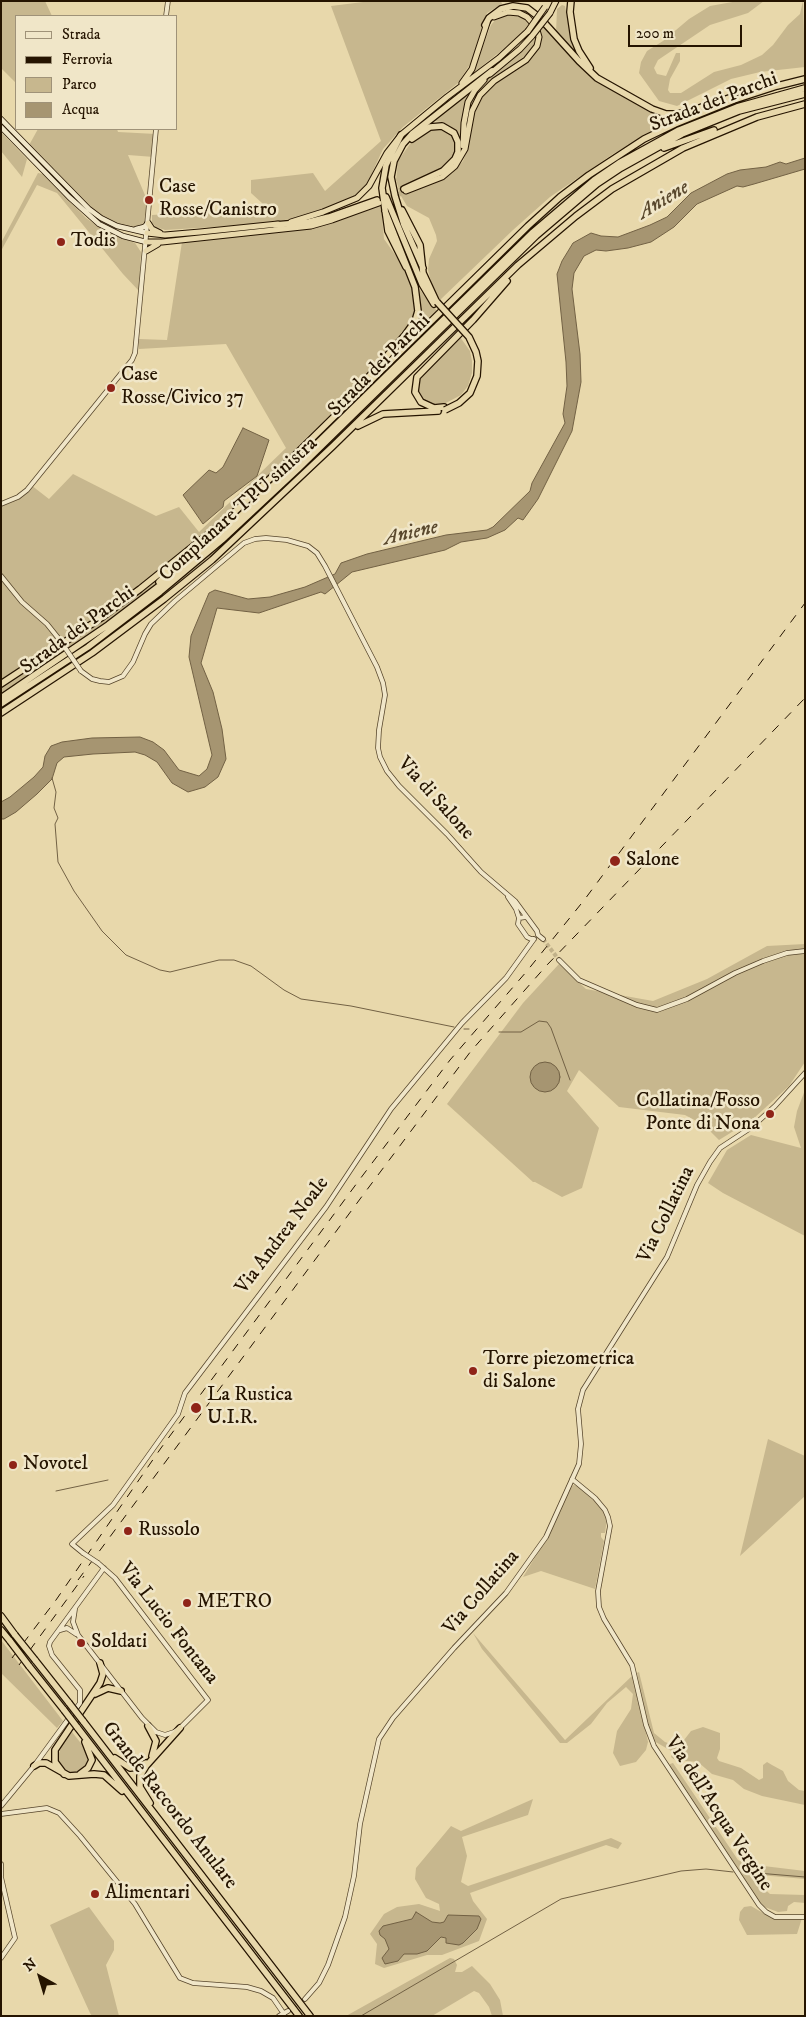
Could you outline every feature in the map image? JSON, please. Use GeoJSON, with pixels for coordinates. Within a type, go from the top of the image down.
{"type":"FeatureCollection","features":[{"type":"Feature","properties":{"kind":"highway"},"geometry":{"type":"LineString","coordinates":[[435,303],[422,268],[420,245],[396,199],[391,177],[392,167],[399,150],[408,138],[424,123],[520,49],[549,1]]}},
{"type":"Feature","properties":{"kind":"highway"},"geometry":{"type":"LineString","coordinates":[[275,225],[324,212],[357,198],[366,190],[387,153],[401,135],[530,33],[550,13],[556,1]]}},
{"type":"Feature","properties":{"kind":"highway"},"geometry":{"type":"LineString","coordinates":[[571,1],[574,39],[582,58],[598,78]]}},
{"type":"Feature","properties":{"kind":"highway"},"geometry":{"type":"LineString","coordinates":[[447,97],[465,80],[472,69],[478,55],[485,25],[489,18],[500,8],[513,6],[527,8],[540,18],[579,61],[598,78],[652,109],[666,114],[678,114],[748,92],[805,79]]}},
{"type":"Feature","properties":{"kind":"highway"},"geometry":{"type":"LineString","coordinates":[[405,190],[442,177],[452,169],[462,156],[468,136],[472,111],[480,95],[494,81],[530,56],[538,41],[538,33],[534,24],[518,13],[498,14],[485,25]]}},
{"type":"Feature","properties":{"kind":"highway"},"geometry":{"type":"LineString","coordinates":[[462,156],[464,124],[468,102],[475,90],[492,71]]}},
{"type":"Feature","properties":{"kind":"highway"},"geometry":{"type":"LineString","coordinates":[[130,608],[227,518],[560,197],[589,175],[644,139],[705,111],[777,86]]}},
{"type":"Feature","properties":{"kind":"highway","name":"Strada dei Parchi"},"geometry":{"type":"LineString","coordinates":[[1,696],[29,681],[171,577],[249,509],[533,232],[594,180],[619,163],[679,130],[737,107],[805,88]]}},
{"type":"Feature","properties":{"kind":"highway","name":"Strada dei Parchi"},"geometry":{"type":"LineString","coordinates":[[1,704],[88,647],[160,592],[222,540],[305,463],[536,236],[575,202],[621,168],[682,134],[739,111],[805,94]]}},
{"type":"Feature","properties":{"kind":"highway","name":"Complanare TPU sinistra"},"geometry":{"type":"LineString","coordinates":[[1,713],[92,653],[164,598],[256,520],[465,316],[540,246],[590,205],[646,168],[700,140],[756,117],[805,104]]}},
{"type":"Feature","properties":{"kind":"highway"},"geometry":{"type":"LineString","coordinates":[[621,168],[688,138],[756,117]]}},
{"type":"Feature","properties":{"kind":"highway"},"geometry":{"type":"LineString","coordinates":[[399,150],[424,130],[437,125],[444,126],[454,133],[459,147],[455,159],[443,171],[405,190]]}},
{"type":"Feature","properties":{"kind":"highway"},"geometry":{"type":"LineString","coordinates":[[341,409],[405,336],[415,320],[419,305],[413,280],[385,210],[382,188],[386,165],[401,135]]}},
{"type":"Feature","properties":{"kind":"highway"},"geometry":{"type":"LineString","coordinates":[[333,446],[360,424],[374,417],[392,413],[444,409],[459,403],[470,393],[478,376],[476,352],[469,337],[435,303],[422,284],[382,188]]}},
{"type":"Feature","properties":{"kind":"highway"},"geometry":{"type":"LineString","coordinates":[[147,233],[165,235],[309,222],[378,201]]}},
{"type":"Feature","properties":{"kind":"highway"},"geometry":{"type":"LineString","coordinates":[[146,242],[162,242],[311,226],[332,220],[378,201]]}},
{"type":"Feature","properties":{"kind":"highway"},"geometry":{"type":"LineString","coordinates":[[148,223],[154,230],[165,235]]}},
{"type":"Feature","properties":{"kind":"highway"},"geometry":{"type":"LineString","coordinates":[[146,251],[162,242]]}},
{"type":"Feature","properties":{"kind":"highway"},"geometry":{"type":"LineString","coordinates":[[444,409],[434,408],[421,402],[415,392],[417,377],[540,246]]}},
{"type":"Feature","properties":{"kind":"highway"},"geometry":{"type":"LineString","coordinates":[[1,684],[116,606],[227,518]]}},
{"type":"Feature","properties":{"kind":"highway","name":"Grande Raccordo Anulare"},"geometry":{"type":"LineString","coordinates":[[1,1616],[310,2016]]}},
{"type":"Feature","properties":{"kind":"highway","name":"Grande Raccordo Anulare"},"geometry":{"type":"LineString","coordinates":[[1,1630],[299,2016]]}},
{"type":"Feature","properties":{"kind":"highway"},"geometry":{"type":"LineString","coordinates":[[64,1774],[55,1762],[55,1750],[103,1678],[100,1663]]}},
{"type":"Feature","properties":{"kind":"highway"},"geometry":{"type":"LineString","coordinates":[[92,1697],[106,1688],[121,1691]]}},
{"type":"Feature","properties":{"kind":"highway"},"geometry":{"type":"LineString","coordinates":[[99,1742],[109,1753],[126,1766],[138,1767],[146,1763],[155,1750],[155,1738],[148,1726]]}},
{"type":"Feature","properties":{"kind":"highway"},"geometry":{"type":"LineString","coordinates":[[164,1826],[143,1793],[140,1787],[140,1779],[146,1766],[180,1728]]}},
{"type":"Feature","properties":{"kind":"highway"},"geometry":{"type":"LineString","coordinates":[[78,1729],[92,1759],[88,1768],[78,1775]]}},
{"type":"Feature","properties":{"kind":"highway"},"geometry":{"type":"LineString","coordinates":[[34,1766],[39,1763],[46,1763],[69,1776],[106,1775],[142,1813]]}},
{"type":"Feature","properties":{"kind":"main road"},"geometry":{"type":"LineString","coordinates":[[1,120],[89,209],[107,221],[129,230],[147,233]]}},
{"type":"Feature","properties":{"kind":"main road"},"geometry":{"type":"LineString","coordinates":[[1,127],[92,218],[107,229],[146,242]]}},
{"type":"Feature","properties":{"kind":"main road"},"geometry":{"type":"LineString","coordinates":[[129,230],[142,228],[148,223]]}},
{"type":"Feature","properties":{"kind":"main road"},"geometry":{"type":"LineString","coordinates":[[136,240],[146,251]]}},
{"type":"Feature","properties":{"kind":"street"},"geometry":{"type":"LineString","coordinates":[[166,15],[168,1]]}},
{"type":"Feature","properties":{"kind":"street"},"geometry":{"type":"LineString","coordinates":[[1,504],[18,497],[26,490],[134,356],[137,348],[156,130]]}},
{"type":"Feature","properties":{"kind":"street","name":"Via di Salone"},"geometry":{"type":"LineString","coordinates":[[1,576],[22,602],[47,624],[81,671],[92,679],[109,682],[123,676],[133,662],[151,624],[236,549],[249,540],[266,538],[299,542],[312,549],[325,566],[343,600],[377,667],[384,687],[385,695],[378,748],[385,767],[399,786],[447,834],[480,872],[515,901],[537,930],[536,937]]}},
{"type":"Feature","properties":{"kind":"street","name":"Via di Salone"},"geometry":{"type":"LineString","coordinates":[[505,893],[516,909],[519,918],[518,924],[527,937],[530,940],[536,937],[543,939]]}},
{"type":"Feature","properties":{"kind":"street"},"geometry":{"type":"LineString","coordinates":[[519,918],[523,916],[528,918]]}},
{"type":"Feature","properties":{"kind":"street"},"geometry":{"type":"LineString","coordinates":[[527,937],[527,950]]}},
{"type":"Feature","properties":{"kind":"street","name":"Via Andrea Noale"},"geometry":{"type":"LineString","coordinates":[[72,1544],[113,1505],[178,1414],[185,1392],[326,1207],[391,1109],[462,1022],[506,978],[536,937]]}},
{"type":"Feature","properties":{"kind":"street"},"geometry":{"type":"LineString","coordinates":[[559,960],[574,976],[585,983],[637,1005],[660,1010],[687,999],[736,973],[762,962],[787,953],[805,951]]}},
{"type":"Feature","properties":{"kind":"street","name":"Via Collatina"},"geometry":{"type":"LineString","coordinates":[[305,1998],[319,1983],[328,1965],[345,1917],[360,1824],[379,1739],[393,1718],[466,1634],[506,1593],[520,1576],[546,1537],[579,1464],[581,1452],[578,1409],[581,1396],[667,1256],[703,1174],[720,1148],[762,1118],[805,1073]]}},
{"type":"Feature","properties":{"kind":"street","name":"Via dell'Acqua Vergine"},"geometry":{"type":"LineString","coordinates":[[572,1479],[595,1498],[608,1517],[610,1526],[598,1591],[599,1607],[632,1666],[646,1725],[654,1746],[759,1905],[766,1912],[776,1917],[805,1917]]}},
{"type":"Feature","properties":{"kind":"street","name":"Via Lucio Fontana"},"geometry":{"type":"LineString","coordinates":[[72,1544],[115,1578],[208,1700],[180,1728]]}},
{"type":"Feature","properties":{"kind":"street"},"geometry":{"type":"LineString","coordinates":[[1,1806],[79,1706],[81,1699],[80,1690],[49,1650],[50,1642],[104,1568]]}},
{"type":"Feature","properties":{"kind":"street"},"geometry":{"type":"LineString","coordinates":[[75,1609],[73,1622],[78,1634],[148,1726],[164,1735],[180,1728]]}},
{"type":"Feature","properties":{"kind":"street"},"geometry":{"type":"LineString","coordinates":[[58,1631],[67,1628],[78,1634]]}},
{"type":"Feature","properties":{"kind":"street"},"geometry":{"type":"LineString","coordinates":[[1,1814],[46,1808],[59,1813],[135,1904],[180,1978],[193,1984],[247,1987],[261,1991],[273,1998],[281,2015],[288,2011]]}},
{"type":"Feature","properties":{"kind":"street"},"geometry":{"type":"LineString","coordinates":[[1,1864],[1,1876],[16,1938],[1,1958]]}},
{"type":"Feature","properties":{"kind":"green space"},"geometry":{"type":"Polygon","coordinates":[[[1,1],[45,1],[52,15],[15,15],[15,82],[1,68],[1,1]]]}},
{"type":"Feature","properties":{"kind":"green space"},"geometry":{"type":"Polygon","coordinates":[[[371,1],[501,1],[502,4],[487,13],[474,58],[458,83],[403,127],[383,149],[367,184],[355,196],[323,211],[264,224],[165,230],[156,227],[152,223],[152,215],[259,208],[262,203],[251,193],[251,180],[313,173],[325,191],[381,141],[331,6],[371,1]]]}},
{"type":"Feature","properties":{"kind":"green space"},"geometry":{"type":"Polygon","coordinates":[[[738,1],[764,1],[748,13],[710,25],[658,60],[654,68],[657,74],[666,76],[676,53],[680,53],[680,61],[670,79],[668,90],[670,93],[681,93],[714,72],[741,65],[762,55],[800,14],[803,1],[805,67],[760,72],[731,79],[677,106],[659,101],[639,73],[641,62],[647,51],[663,41],[689,19],[710,6],[738,1]]]}},
{"type":"Feature","properties":{"kind":"green space"},"geometry":{"type":"Polygon","coordinates":[[[562,5],[565,6],[572,40],[582,62],[556,33],[557,9],[562,5]]]}},
{"type":"Feature","properties":{"kind":"green space"},"geometry":{"type":"Polygon","coordinates":[[[510,14],[524,18],[530,23],[516,39],[472,74],[491,25],[497,18],[510,14]]]}},
{"type":"Feature","properties":{"kind":"green space"},"geometry":{"type":"Polygon","coordinates":[[[544,25],[593,78],[651,112],[665,116],[683,117],[613,154],[550,197],[440,300],[433,289],[428,270],[429,259],[437,241],[436,235],[429,218],[407,206],[401,196],[396,180],[398,161],[412,141],[427,130],[440,128],[453,136],[457,146],[454,156],[439,171],[404,186],[406,193],[438,181],[452,173],[463,161],[467,151],[475,110],[482,95],[494,83],[533,57],[541,43],[540,31],[544,25]]]}},
{"type":"Feature","properties":{"kind":"green space"},"geometry":{"type":"Polygon","coordinates":[[[535,37],[535,44],[529,53],[493,78],[478,93],[466,128],[473,95],[490,76],[535,37]]]}},
{"type":"Feature","properties":{"kind":"green space"},"geometry":{"type":"Polygon","coordinates":[[[470,91],[464,110],[461,143],[457,133],[451,127],[443,122],[433,121],[470,91]]]}},
{"type":"Feature","properties":{"kind":"green space"},"geometry":{"type":"Polygon","coordinates":[[[37,130],[117,130],[118,132],[156,134],[154,157],[128,155],[150,207],[147,233],[127,229],[101,218],[28,147],[37,130]]]}},
{"type":"Feature","properties":{"kind":"green space"},"geometry":{"type":"Polygon","coordinates":[[[1,132],[27,159],[22,177],[1,151],[1,132]]]}},
{"type":"Feature","properties":{"kind":"green space"},"geometry":{"type":"Polygon","coordinates":[[[38,173],[43,174],[86,218],[103,230],[135,243],[141,252],[139,291],[57,193],[37,185],[1,251],[1,243],[38,173]]]}},
{"type":"Feature","properties":{"kind":"green space"},"geometry":{"type":"Polygon","coordinates":[[[381,205],[384,239],[428,301],[455,330],[300,483],[161,606],[1,716],[1,504],[13,500],[31,485],[49,499],[73,474],[156,516],[179,507],[199,532],[286,448],[226,344],[139,349],[139,339],[167,340],[182,242],[332,222],[381,205]]]}},
{"type":"Feature","properties":{"kind":"green space"},"geometry":{"type":"Polygon","coordinates":[[[460,337],[470,351],[472,361],[472,373],[468,386],[461,395],[444,404],[433,405],[424,402],[418,393],[417,384],[420,376],[460,337]]]}},
{"type":"Feature","properties":{"kind":"green space"},"geometry":{"type":"Polygon","coordinates":[[[805,944],[805,1062],[789,1086],[753,1119],[719,1140],[704,1125],[685,1115],[619,1107],[579,1070],[567,1091],[599,1128],[582,1188],[562,1197],[533,1182],[447,1104],[523,1003],[559,964],[586,989],[653,1001],[707,979],[767,946],[805,944]]]}},
{"type":"Feature","properties":{"kind":"green space"},"geometry":{"type":"Polygon","coordinates":[[[805,1090],[805,1236],[723,1193],[708,1183],[727,1150],[751,1135],[801,1148],[794,1127],[797,1111],[805,1090]]]}},
{"type":"Feature","properties":{"kind":"green space"},"geometry":{"type":"Polygon","coordinates":[[[768,1439],[805,1456],[805,1496],[740,1556],[768,1439]]]}},
{"type":"Feature","properties":{"kind":"green space"},"geometry":{"type":"Polygon","coordinates":[[[573,1485],[578,1486],[601,1507],[607,1519],[605,1533],[601,1533],[604,1541],[595,1589],[541,1571],[523,1577],[548,1536],[566,1495],[573,1485]]]}},
{"type":"Feature","properties":{"kind":"green space"},"geometry":{"type":"Polygon","coordinates":[[[473,1633],[565,1740],[633,1675],[648,1742],[646,1750],[636,1762],[620,1766],[613,1753],[617,1731],[631,1709],[633,1694],[626,1687],[607,1703],[591,1724],[567,1743],[560,1743],[482,1649],[473,1633]]]}},
{"type":"Feature","properties":{"kind":"green space"},"geometry":{"type":"Polygon","coordinates":[[[1,1640],[63,1721],[57,1728],[1,1673],[1,1640]]]}},
{"type":"Feature","properties":{"kind":"green space"},"geometry":{"type":"Polygon","coordinates":[[[639,1672],[654,1733],[665,1742],[676,1746],[691,1731],[703,1727],[720,1733],[720,1749],[717,1758],[719,1761],[741,1768],[759,1780],[763,1778],[763,1765],[767,1762],[783,1771],[788,1781],[799,1790],[805,1791],[805,1805],[762,1796],[744,1789],[733,1780],[712,1774],[698,1762],[675,1760],[671,1757],[673,1752],[654,1741],[648,1728],[637,1673],[639,1672]]]}},
{"type":"Feature","properties":{"kind":"green space"},"geometry":{"type":"Polygon","coordinates":[[[72,1732],[87,1751],[89,1758],[88,1764],[81,1772],[73,1774],[63,1769],[58,1756],[61,1747],[72,1732]]]}},
{"type":"Feature","properties":{"kind":"green space"},"geometry":{"type":"Polygon","coordinates":[[[673,1763],[738,1860],[747,1864],[805,1871],[805,1879],[748,1874],[770,1894],[805,1895],[805,1903],[794,1902],[788,1906],[787,1911],[778,1912],[762,1906],[670,1767],[670,1764],[673,1763]]]}},
{"type":"Feature","properties":{"kind":"green space"},"geometry":{"type":"Polygon","coordinates":[[[533,1799],[528,1815],[462,1837],[467,1856],[461,1882],[468,1886],[611,1838],[622,1843],[618,1849],[606,1845],[470,1893],[473,1901],[487,1919],[479,1941],[442,1955],[427,1955],[384,1968],[375,1964],[377,1944],[370,1934],[384,1914],[397,1907],[419,1904],[440,1911],[439,1904],[426,1898],[415,1879],[416,1868],[451,1826],[461,1831],[533,1799]]]}},
{"type":"Feature","properties":{"kind":"green space"},"geometry":{"type":"Polygon","coordinates":[[[751,1906],[770,1917],[802,1918],[797,1934],[747,1935],[739,1920],[740,1912],[744,1907],[751,1906]]]}},
{"type":"Feature","properties":{"kind":"green space"},"geometry":{"type":"Polygon","coordinates":[[[89,1907],[114,1941],[114,1950],[106,1965],[119,2016],[92,2016],[50,1925],[89,1907]]]}},
{"type":"Feature","properties":{"kind":"green space"},"geometry":{"type":"Polygon","coordinates":[[[450,1958],[454,1959],[457,1965],[455,1972],[462,1972],[472,1966],[490,1984],[500,2000],[503,2016],[492,2016],[489,2007],[479,1993],[474,1991],[432,2016],[346,2016],[450,1958]]]}},
{"type":"Feature","properties":{"kind":"water"},"geometry":{"type":"Polygon","coordinates":[[[805,158],[805,169],[743,187],[737,186],[697,204],[674,227],[651,242],[628,248],[606,251],[596,250],[584,256],[574,273],[572,289],[580,354],[581,382],[572,431],[538,499],[523,520],[518,518],[505,530],[487,538],[461,542],[445,550],[352,572],[325,594],[321,592],[259,613],[217,608],[201,663],[213,692],[222,729],[226,759],[218,777],[205,787],[188,792],[172,783],[157,762],[135,752],[64,757],[57,763],[52,779],[37,794],[16,812],[1,819],[1,802],[34,777],[43,767],[45,756],[51,746],[62,742],[92,738],[140,737],[153,742],[164,750],[179,770],[199,776],[207,769],[212,755],[189,657],[191,636],[209,593],[215,590],[248,599],[270,597],[305,587],[335,574],[341,563],[367,554],[446,535],[487,530],[493,527],[530,491],[532,483],[565,423],[563,414],[567,386],[566,362],[557,274],[562,261],[573,243],[591,233],[601,236],[618,237],[650,225],[667,217],[691,193],[727,174],[740,170],[766,167],[780,162],[786,164],[805,158]]]}},
{"type":"Feature","properties":{"kind":"water"},"geometry":{"type":"Polygon","coordinates":[[[243,428],[269,440],[257,476],[224,501],[223,507],[203,524],[183,495],[209,470],[216,473],[223,467],[243,428]]]}},
{"type":"Feature","properties":{"kind":"water"},"geometry":{"type":"Polygon","coordinates":[[[545,1062],[556,1066],[560,1077],[556,1088],[545,1092],[534,1088],[530,1077],[534,1066],[545,1062]]]}},
{"type":"Feature","properties":{"kind":"water"},"geometry":{"type":"Polygon","coordinates":[[[416,1912],[432,1922],[440,1923],[444,1922],[448,1915],[479,1916],[481,1919],[477,1929],[459,1945],[446,1943],[446,1938],[441,1937],[427,1951],[417,1954],[404,1954],[398,1961],[385,1964],[382,1958],[389,1949],[379,1931],[383,1926],[412,1919],[416,1912]]]}},
{"type":"Feature","properties":{"kind":"waterway"},"geometry":{"type":"LineString","coordinates":[[52,778],[56,792],[54,808],[58,818],[55,824],[58,862],[74,891],[102,931],[126,955],[160,970],[170,972],[219,960],[234,960],[251,966],[284,990],[301,999],[351,1006],[454,1027]]}},
{"type":"Feature","properties":{"kind":"waterway"},"geometry":{"type":"LineString","coordinates":[[499,1032],[521,1032],[539,1021],[547,1022],[551,1028],[570,1080]]}},
{"type":"Feature","properties":{"kind":"waterway"},"geometry":{"type":"LineString","coordinates":[[464,1029],[469,1029]]}},
{"type":"Feature","properties":{"kind":"waterway"},"geometry":{"type":"LineString","coordinates":[[56,1491],[108,1480]]}},
{"type":"Feature","properties":{"kind":"waterway"},"geometry":{"type":"LineString","coordinates":[[361,2016],[561,1899],[681,1871],[706,1869],[733,1872]]}},
{"type":"Feature","properties":{"kind":"waterway"},"geometry":{"type":"LineString","coordinates":[[745,1872],[805,1877]]}},
{"type":"Feature","properties":{"kind":"tunnel"},"geometry":{"type":"LineString","coordinates":[[383,197],[404,189]]}},
{"type":"Feature","properties":{"kind":"tunnel"},"geometry":{"type":"LineString","coordinates":[[384,201],[406,191]]}},
{"type":"Feature","properties":{"kind":"tunnel"},"geometry":{"type":"LineString","coordinates":[[543,939],[559,960]]}},
{"type":"Feature","properties":{"kind":"tunnel"},"geometry":{"type":"LineString","coordinates":[[288,2011],[305,1999]]}},
{"type":"Feature","properties":{"kind":"railway"},"geometry":{"type":"LineString","coordinates":[[12,1658],[56,1600],[161,1448],[360,1179],[450,1060],[527,971],[585,899],[805,603]]}},
{"type":"Feature","properties":{"kind":"railway"},"geometry":{"type":"LineString","coordinates":[[78,1580],[471,1051],[547,965],[805,698]]}},
{"type":"Feature","properties":{"kind":"railway"},"geometry":{"type":"LineString","coordinates":[[19,1665],[84,1576]]}},
{"type":"Feature","properties":{"kind":"place","name":"Case Rosse/Canistro"},"geometry":{"type":"Point","coordinates":[149,200]}},
{"type":"Feature","properties":{"kind":"place","name":"Todis"},"geometry":{"type":"Point","coordinates":[61,242]}},
{"type":"Feature","properties":{"kind":"place","name":"Case Rosse/Civico 37"},"geometry":{"type":"Point","coordinates":[111,388]}},
{"type":"Feature","properties":{"kind":"place","name":"Salone"},"geometry":{"type":"Point","coordinates":[615,861]}},
{"type":"Feature","properties":{"kind":"place","name":"Collatina/Fosso Ponte di Nona"},"geometry":{"type":"Point","coordinates":[770,1114]}},
{"type":"Feature","properties":{"kind":"place","name":"Torre piezometrica di Salone"},"geometry":{"type":"Point","coordinates":[473,1371]}},
{"type":"Feature","properties":{"kind":"place","name":"La Rustica U.I.R."},"geometry":{"type":"Point","coordinates":[196,1408]}},
{"type":"Feature","properties":{"kind":"place","name":"Novotel"},"geometry":{"type":"Point","coordinates":[13,1465]}},
{"type":"Feature","properties":{"kind":"place","name":"Russolo"},"geometry":{"type":"Point","coordinates":[128,1531]}},
{"type":"Feature","properties":{"kind":"place","name":"METRO"},"geometry":{"type":"Point","coordinates":[187,1603]}},
{"type":"Feature","properties":{"kind":"place","name":"Soldati"},"geometry":{"type":"Point","coordinates":[81,1643]}},
{"type":"Feature","properties":{"kind":"place","name":"Alimentari"},"geometry":{"type":"Point","coordinates":[95,1894]}},
{"type":"Feature","properties":{"kind":"water label","name":"Aniene"},"geometry":{"type":"Point","coordinates":[664,201]}},
{"type":"Feature","properties":{"kind":"water label","name":"Aniene"},"geometry":{"type":"Point","coordinates":[411,534]}}]}
